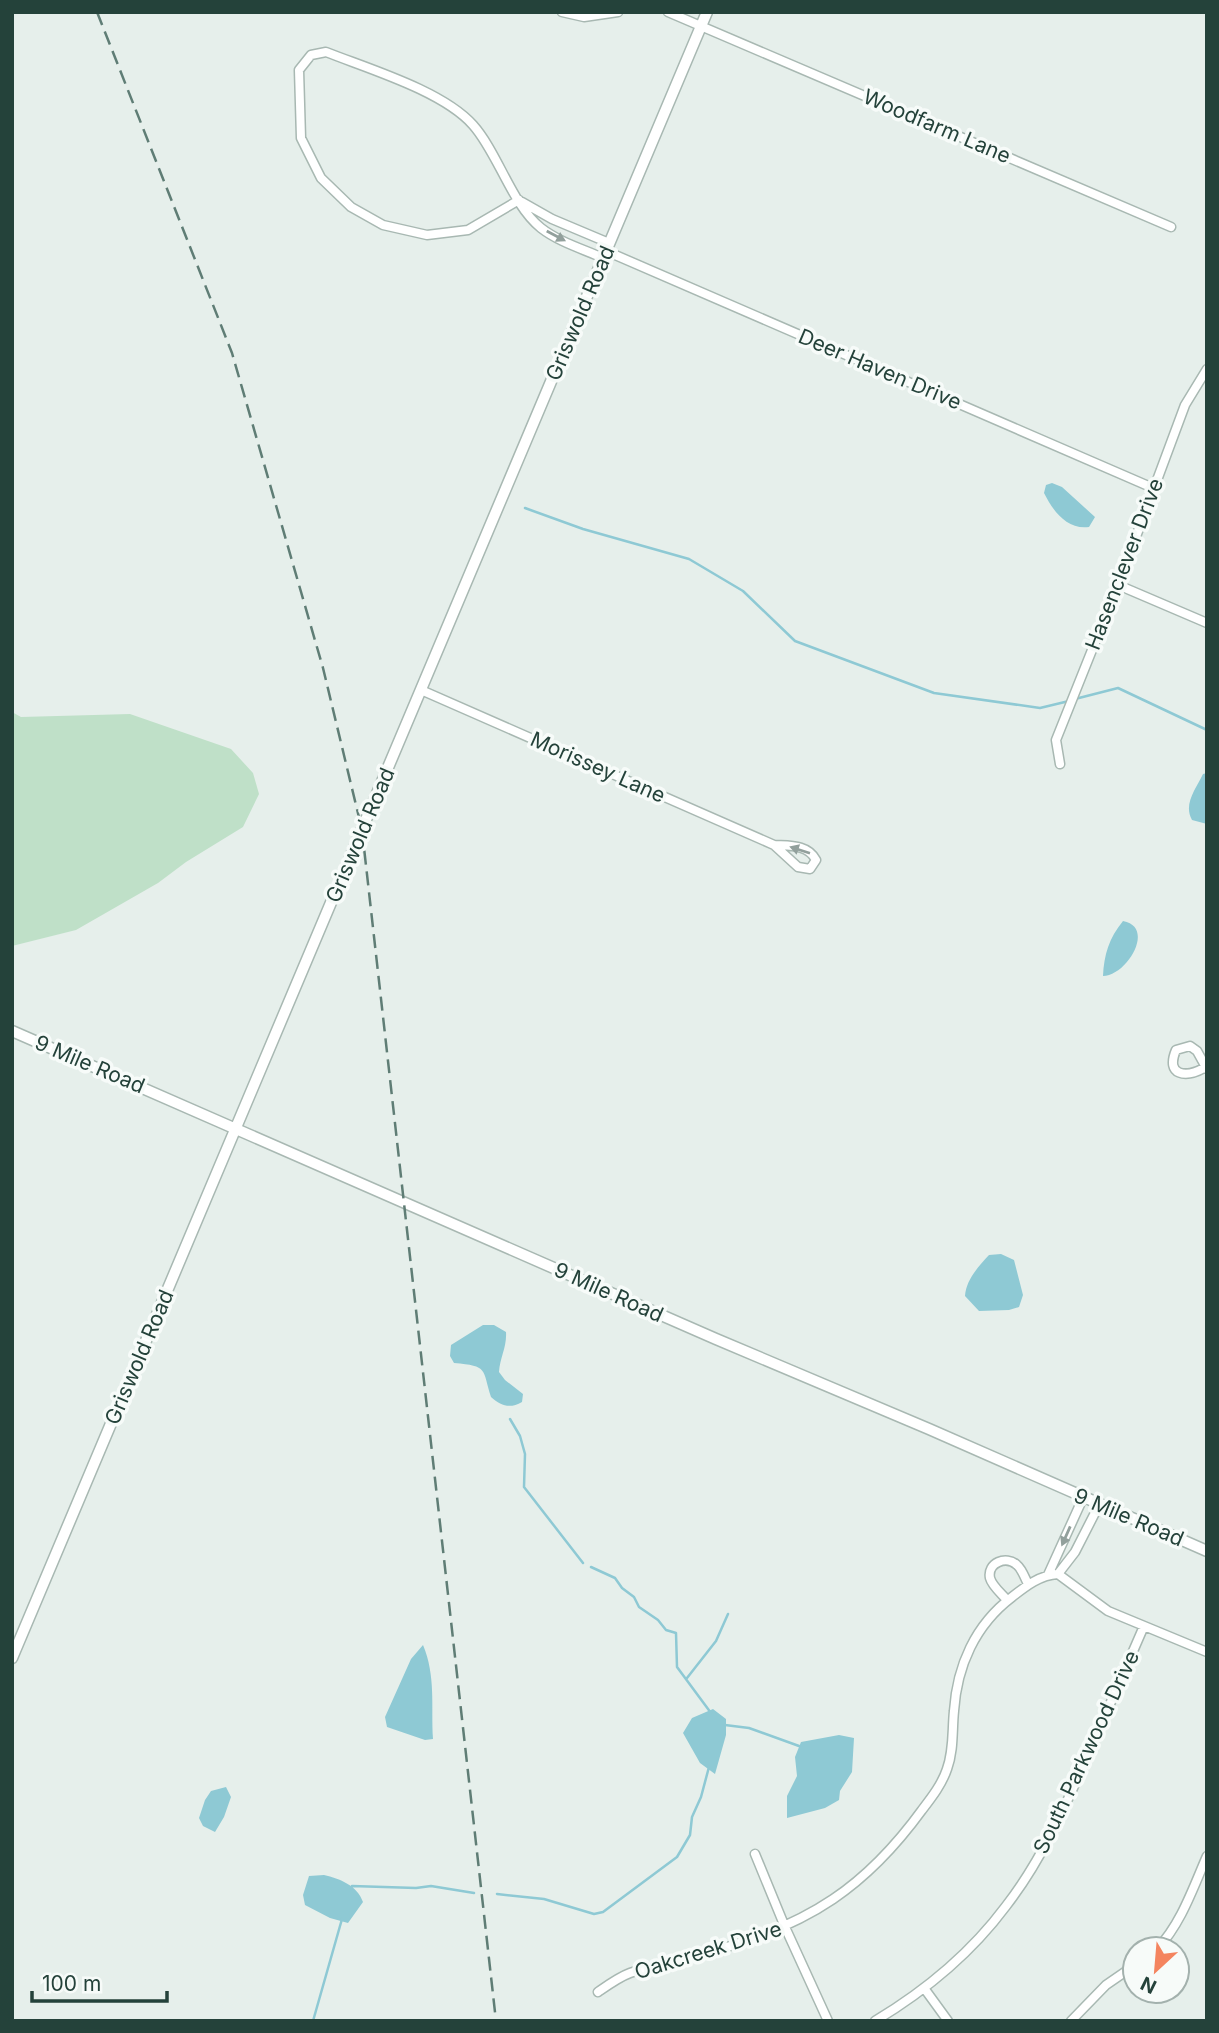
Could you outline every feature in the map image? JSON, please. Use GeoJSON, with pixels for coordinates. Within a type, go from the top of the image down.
{"type":"FeatureCollection","features":[{"type":"Feature","properties":{"kind":"street"},"geometry":{"type":"LineString","coordinates":[[562,12],[584,17],[618,12]]}},
{"type":"Feature","properties":{"kind":"street","name":"Woodfarm Lane"},"geometry":{"type":"LineString","coordinates":[[668,12],[1171,227]]}},
{"type":"Feature","properties":{"kind":"street","name":"Griswold Road"},"geometry":{"type":"LineString","coordinates":[[12,1658],[707,12]]}},
{"type":"Feature","properties":{"kind":"street"},"geometry":{"type":"LineString","coordinates":[[519,200],[468,230],[426,235],[383,225],[351,207],[321,178],[301,138],[299,70],[311,55],[326,52],[413,87],[453,107],[474,125],[529,216],[540,227],[558,238],[606,251]]}},
{"type":"Feature","properties":{"kind":"street"},"geometry":{"type":"LineString","coordinates":[[519,200],[606,251]]}},
{"type":"Feature","properties":{"kind":"street","name":"Deer Haven Drive"},"geometry":{"type":"LineString","coordinates":[[606,251],[1153,488]]}},
{"type":"Feature","properties":{"kind":"street","name":"Hasenclever Drive"},"geometry":{"type":"LineString","coordinates":[[1060,764],[1056,740],[1118,585],[1185,405],[1207,369]]}},
{"type":"Feature","properties":{"kind":"street"},"geometry":{"type":"LineString","coordinates":[[1118,585],[1207,623]]}},
{"type":"Feature","properties":{"kind":"street","name":"Morissey Lane"},"geometry":{"type":"LineString","coordinates":[[421,690],[774,845],[804,849],[813,855],[816,860],[814,865],[810,869],[798,867],[774,845]]}},
{"type":"Feature","properties":{"kind":"street","name":"9 Mile Road"},"geometry":{"type":"LineString","coordinates":[[12,1031],[1207,1550]]}},
{"type":"Feature","properties":{"kind":"street"},"geometry":{"type":"LineString","coordinates":[[1048,1575],[1083,1498]]}},
{"type":"Feature","properties":{"kind":"street"},"geometry":{"type":"LineString","coordinates":[[1099,1505],[1075,1552],[1058,1574],[1108,1611],[1207,1652]]}},
{"type":"Feature","properties":{"kind":"street"},"geometry":{"type":"LineString","coordinates":[[1007,1600],[990,1578],[990,1569],[997,1562],[1004,1560],[1018,1566],[1028,1584]]}},
{"type":"Feature","properties":{"kind":"street","name":"Oakcreek Drive"},"geometry":{"type":"LineString","coordinates":[[598,1992],[632,1972],[740,1944],[785,1927],[838,1897],[872,1870],[906,1833],[939,1785],[950,1759],[958,1678],[977,1633],[991,1615],[1028,1584],[1048,1575],[1058,1574]]}},
{"type":"Feature","properties":{"kind":"street","name":"South Parkwood Drive"},"geometry":{"type":"LineString","coordinates":[[875,2021],[924,1988],[965,1953],[1008,1905],[1055,1829],[1144,1626]]}},
{"type":"Feature","properties":{"kind":"street"},"geometry":{"type":"LineString","coordinates":[[755,1854],[828,2021]]}},
{"type":"Feature","properties":{"kind":"street"},"geometry":{"type":"LineString","coordinates":[[1170,1935],[1206,1862]]}},
{"type":"Feature","properties":{"kind":"street"},"geometry":{"type":"LineString","coordinates":[[1071,2021],[1106,1985],[1121,1975]]}},
{"type":"Feature","properties":{"kind":"street"},"geometry":{"type":"LineString","coordinates":[[924,1988],[948,2021]]}},
{"type":"Feature","properties":{"kind":"green space"},"geometry":{"type":"Polygon","coordinates":[[[12,712],[21,717],[130,714],[231,749],[253,773],[259,794],[243,827],[186,862],[158,883],[76,930],[12,946],[12,712]]]}},
{"type":"Feature","properties":{"kind":"water"},"geometry":{"type":"Polygon","coordinates":[[[1052,483],[1062,487],[1095,517],[1089,527],[1067,522],[1056,512],[1044,493],[1046,485],[1052,483]]]}},
{"type":"Feature","properties":{"kind":"water"},"geometry":{"type":"Polygon","coordinates":[[[1207,773],[1207,824],[1192,820],[1189,808],[1194,791],[1203,774],[1207,773]]]}},
{"type":"Feature","properties":{"kind":"water"},"geometry":{"type":"Polygon","coordinates":[[[1123,921],[1133,925],[1138,941],[1129,960],[1121,968],[1103,976],[1108,947],[1123,921]]]}},
{"type":"Feature","properties":{"kind":"water"},"geometry":{"type":"Polygon","coordinates":[[[1001,1254],[1014,1260],[1023,1295],[1019,1307],[979,1311],[965,1296],[970,1279],[989,1255],[1001,1254]]]}},
{"type":"Feature","properties":{"kind":"water"},"geometry":{"type":"Polygon","coordinates":[[[483,1325],[494,1325],[506,1332],[499,1372],[523,1394],[522,1402],[518,1404],[506,1406],[495,1400],[491,1397],[485,1375],[479,1368],[454,1363],[450,1356],[451,1345],[483,1325]]]}},
{"type":"Feature","properties":{"kind":"water"},"geometry":{"type":"Polygon","coordinates":[[[423,1645],[430,1668],[433,1739],[425,1740],[387,1727],[385,1717],[411,1659],[423,1645]]]}},
{"type":"Feature","properties":{"kind":"water"},"geometry":{"type":"Polygon","coordinates":[[[713,1709],[726,1719],[726,1735],[715,1774],[700,1763],[683,1733],[692,1718],[713,1709]]]}},
{"type":"Feature","properties":{"kind":"water"},"geometry":{"type":"Polygon","coordinates":[[[839,1735],[854,1738],[852,1772],[840,1791],[839,1800],[825,1808],[787,1818],[787,1796],[797,1776],[795,1757],[801,1742],[839,1735]]]}},
{"type":"Feature","properties":{"kind":"water"},"geometry":{"type":"Polygon","coordinates":[[[226,1787],[231,1797],[215,1832],[203,1826],[199,1818],[211,1791],[226,1787]]]}},
{"type":"Feature","properties":{"kind":"water"},"geometry":{"type":"Polygon","coordinates":[[[324,1875],[347,1884],[357,1891],[363,1902],[348,1923],[330,1918],[305,1905],[303,1895],[309,1876],[324,1875]]]}},
{"type":"Feature","properties":{"kind":"waterway"},"geometry":{"type":"LineString","coordinates":[[525,508],[583,529],[689,559],[743,591],[795,641],[934,693],[1040,708],[1069,701]]}},
{"type":"Feature","properties":{"kind":"waterway"},"geometry":{"type":"LineString","coordinates":[[1075,699],[1118,688],[1207,730]]}},
{"type":"Feature","properties":{"kind":"waterway"},"geometry":{"type":"LineString","coordinates":[[510,1419],[520,1436],[525,1454],[524,1487],[583,1563]]}},
{"type":"Feature","properties":{"kind":"waterway"},"geometry":{"type":"LineString","coordinates":[[591,1567],[615,1578],[622,1588],[634,1597],[639,1607],[658,1620],[666,1630],[676,1633],[677,1667],[711,1713]]}},
{"type":"Feature","properties":{"kind":"waterway"},"geometry":{"type":"LineString","coordinates":[[687,1678],[716,1641],[728,1614]]}},
{"type":"Feature","properties":{"kind":"waterway"},"geometry":{"type":"LineString","coordinates":[[725,1725],[749,1728],[799,1746]]}},
{"type":"Feature","properties":{"kind":"waterway"},"geometry":{"type":"LineString","coordinates":[[497,1894],[544,1899],[594,1914],[603,1912],[677,1857],[690,1835],[692,1817],[709,1767]]}},
{"type":"Feature","properties":{"kind":"waterway"},"geometry":{"type":"LineString","coordinates":[[351,1889],[352,1886],[431,1886],[474,1893]]}},
{"type":"Feature","properties":{"kind":"waterway"},"geometry":{"type":"LineString","coordinates":[[313,2021],[342,1919]]}},
{"type":"Feature","properties":{"kind":"railway"},"geometry":{"type":"LineString","coordinates":[[97,12],[232,353],[323,668],[362,830],[496,2021]]}}]}
